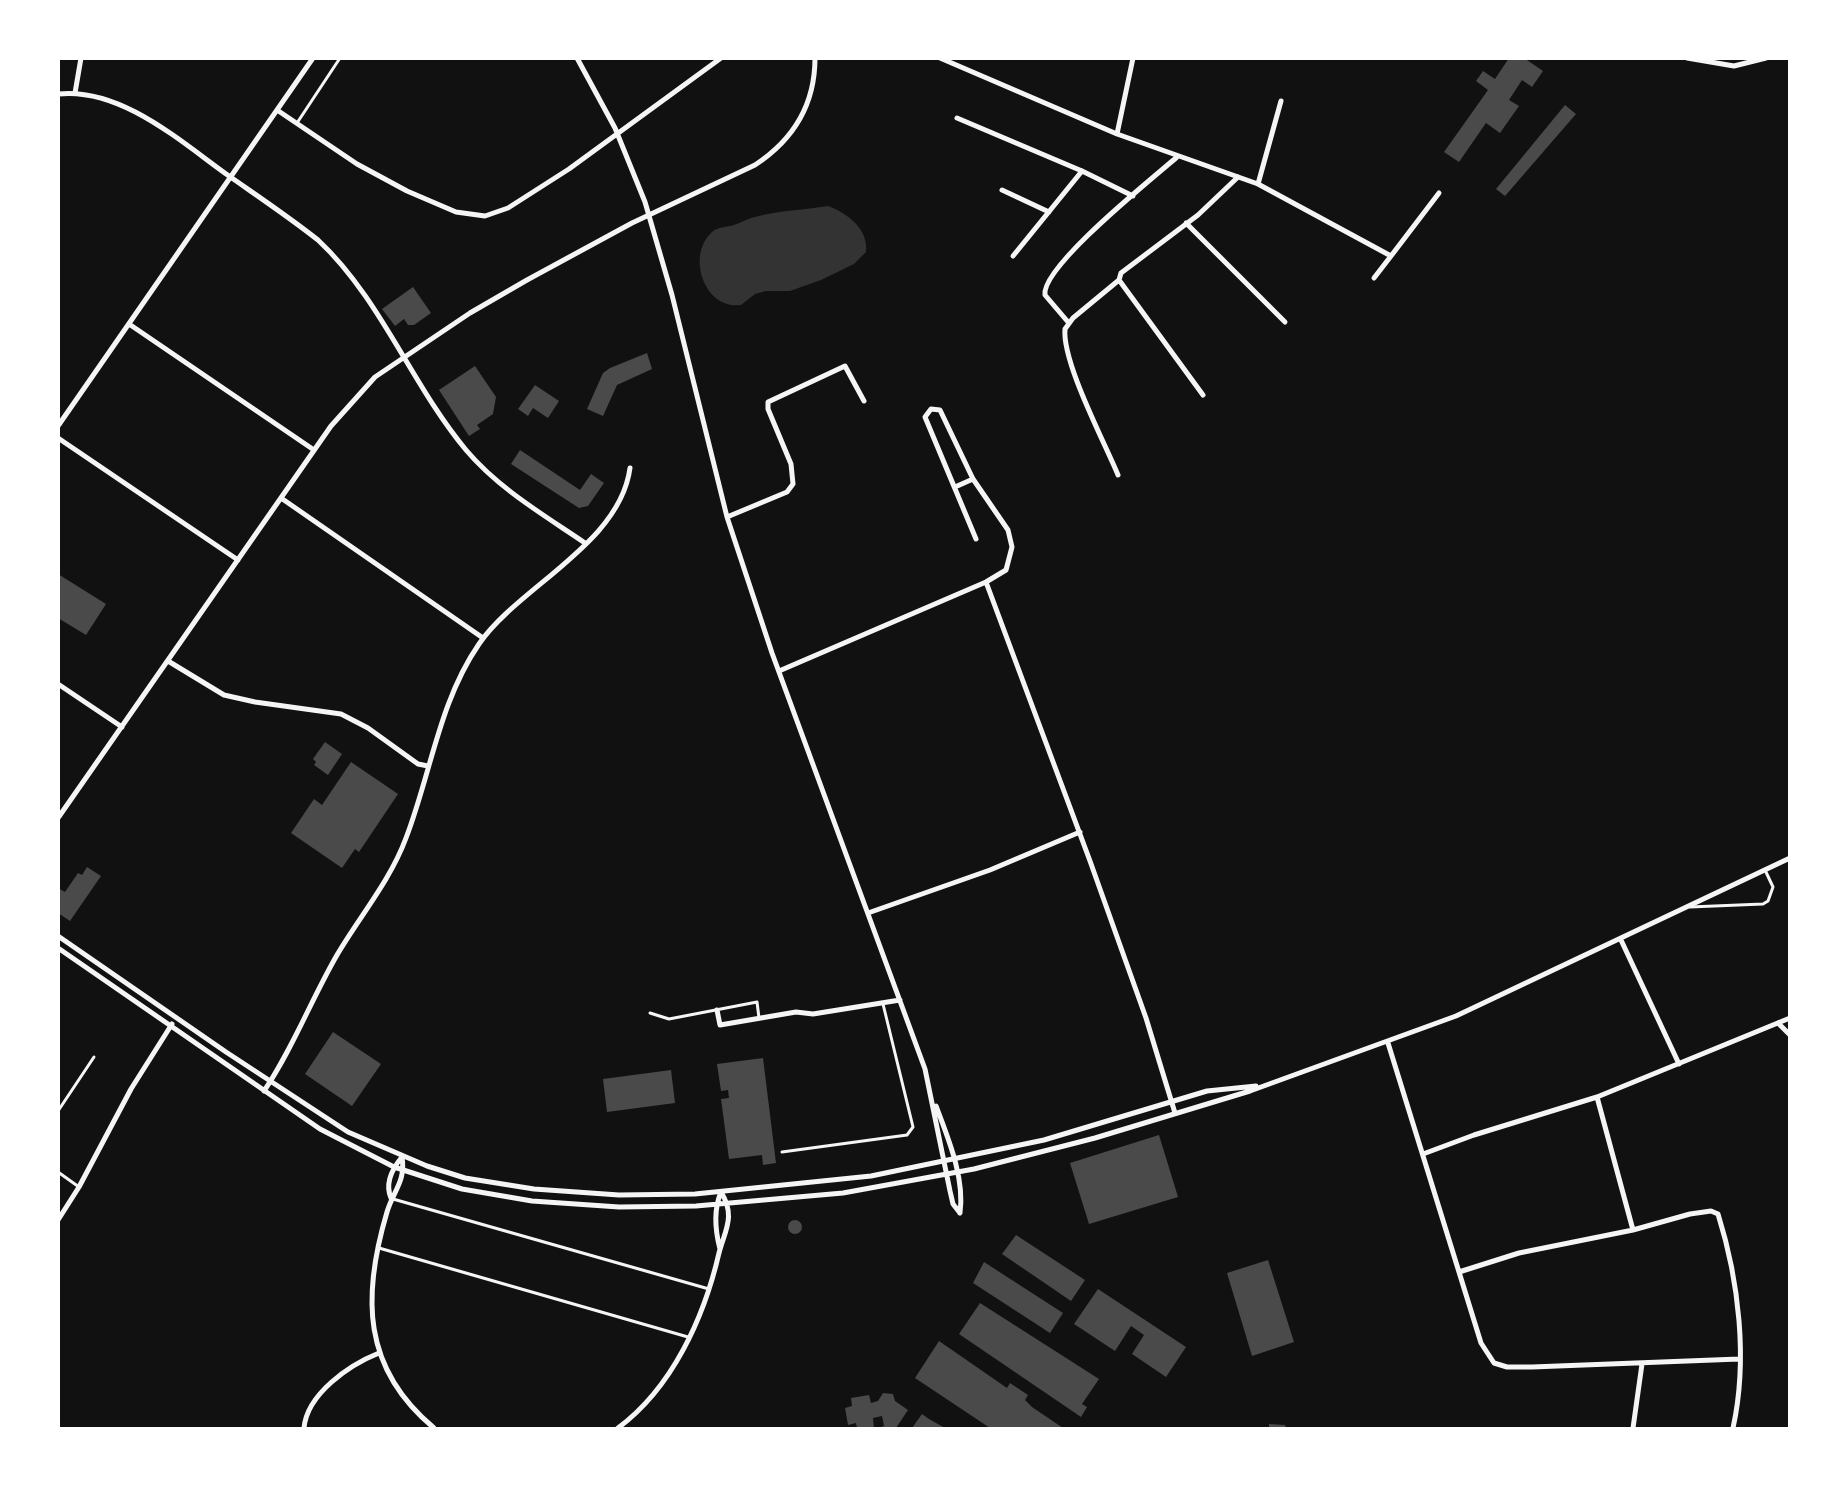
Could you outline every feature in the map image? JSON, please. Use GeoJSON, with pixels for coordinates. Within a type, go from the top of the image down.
{"type":"FeatureCollection","features":[{"type":"Feature","properties":{"kind":"street"},"geometry":{"type":"LineString","coordinates":[[75,93],[81,58]]}},
{"type":"Feature","properties":{"kind":"street"},"geometry":{"type":"LineString","coordinates":[[58,426],[314,58]]}},
{"type":"Feature","properties":{"kind":"street"},"geometry":{"type":"LineString","coordinates":[[577,58],[618,134],[649,215],[727,517],[779,671],[925,1069],[954,1161],[962,1202],[960,1213],[953,1204],[932,1096]]}},
{"type":"Feature","properties":{"kind":"street"},"geometry":{"type":"LineString","coordinates":[[277,110],[357,164],[407,191],[441,207],[471,216],[491,214],[508,208],[618,134],[721,58]]}},
{"type":"Feature","properties":{"kind":"street"},"geometry":{"type":"LineString","coordinates":[[58,819],[314,450],[351,401],[380,373],[404,356],[502,295],[649,215],[755,165],[782,146],[798,125],[808,100],[815,58]]}},
{"type":"Feature","properties":{"kind":"street"},"geometry":{"type":"LineString","coordinates":[[940,58],[1117,134],[1258,184],[1391,256]]}},
{"type":"Feature","properties":{"kind":"street"},"geometry":{"type":"LineString","coordinates":[[1117,134],[1133,58]]}},
{"type":"Feature","properties":{"kind":"street"},"geometry":{"type":"LineString","coordinates":[[1687,58],[1734,66],[1766,58]]}},
{"type":"Feature","properties":{"kind":"street"},"geometry":{"type":"LineString","coordinates":[[58,94],[75,93],[108,102],[144,118],[295,222],[331,252],[362,292],[464,447],[484,469],[585,543]]}},
{"type":"Feature","properties":{"kind":"street"},"geometry":{"type":"LineString","coordinates":[[1258,184],[1281,101]]}},
{"type":"Feature","properties":{"kind":"street"},"geometry":{"type":"LineString","coordinates":[[957,118],[1082,171],[1133,196]]}},
{"type":"Feature","properties":{"kind":"street"},"geometry":{"type":"LineString","coordinates":[[1068,322],[1045,295],[1045,285],[1083,240],[1177,157]]}},
{"type":"Feature","properties":{"kind":"street"},"geometry":{"type":"LineString","coordinates":[[1013,256],[1082,171]]}},
{"type":"Feature","properties":{"kind":"street"},"geometry":{"type":"LineString","coordinates":[[1118,475],[1070,356],[1064,336],[1068,322],[1119,280],[1121,273],[1198,215],[1238,177]]}},
{"type":"Feature","properties":{"kind":"street"},"geometry":{"type":"LineString","coordinates":[[1002,190],[1049,212]]}},
{"type":"Feature","properties":{"kind":"street"},"geometry":{"type":"LineString","coordinates":[[1374,278],[1439,193]]}},
{"type":"Feature","properties":{"kind":"street"},"geometry":{"type":"LineString","coordinates":[[1186,222],[1285,322]]}},
{"type":"Feature","properties":{"kind":"street"},"geometry":{"type":"LineString","coordinates":[[1119,280],[1203,395]]}},
{"type":"Feature","properties":{"kind":"street"},"geometry":{"type":"LineString","coordinates":[[129,324],[314,450]]}},
{"type":"Feature","properties":{"kind":"street"},"geometry":{"type":"LineString","coordinates":[[727,517],[791,488],[794,477],[768,409],[768,402],[842,366],[847,367],[864,401]]}},
{"type":"Feature","properties":{"kind":"street"},"geometry":{"type":"LineString","coordinates":[[779,671],[986,582],[1006,570],[1011,557],[1011,539],[1004,521],[973,479],[940,410],[931,409],[925,417],[976,539]]}},
{"type":"Feature","properties":{"kind":"street"},"geometry":{"type":"LineString","coordinates":[[58,438],[238,560]]}},
{"type":"Feature","properties":{"kind":"street"},"geometry":{"type":"LineString","coordinates":[[264,1091],[337,956],[398,858],[455,683],[483,638],[500,618],[567,564],[610,514],[630,468]]}},
{"type":"Feature","properties":{"kind":"street"},"geometry":{"type":"LineString","coordinates":[[955,487],[973,479]]}},
{"type":"Feature","properties":{"kind":"street"},"geometry":{"type":"LineString","coordinates":[[281,498],[483,638]]}},
{"type":"Feature","properties":{"kind":"street"},"geometry":{"type":"LineString","coordinates":[[986,582],[1080,832],[1146,1018],[1175,1113]]}},
{"type":"Feature","properties":{"kind":"street"},"geometry":{"type":"LineString","coordinates":[[168,661],[224,695],[255,702],[341,714],[368,728],[418,764],[428,766]]}},
{"type":"Feature","properties":{"kind":"street"},"geometry":{"type":"LineString","coordinates":[[58,684],[122,727]]}},
{"type":"Feature","properties":{"kind":"street"},"geometry":{"type":"LineString","coordinates":[[868,913],[990,870],[1080,832]]}},
{"type":"Feature","properties":{"kind":"street"},"geometry":{"type":"LineString","coordinates":[[58,948],[320,1129],[404,1171],[462,1189],[532,1201],[618,1207],[716,1205],[843,1193],[956,1173],[1055,1149],[1264,1085],[1388,1043],[1456,1016],[1790,858]]}},
{"type":"Feature","properties":{"kind":"street"},"geometry":{"type":"LineString","coordinates":[[58,936],[326,1120],[402,1158],[465,1178],[534,1189],[619,1195],[721,1192],[842,1180],[954,1161],[1093,1127],[1207,1091],[1264,1085]]}},
{"type":"Feature","properties":{"kind":"street"},"geometry":{"type":"LineString","coordinates":[[1621,939],[1678,1064]]}},
{"type":"Feature","properties":{"kind":"street"},"geometry":{"type":"LineString","coordinates":[[717,1010],[720,1025],[796,1012],[813,1014],[900,1000]]}},
{"type":"Feature","properties":{"kind":"street"},"geometry":{"type":"LineString","coordinates":[[58,1220],[79,1187],[131,1089],[177,1018]]}},
{"type":"Feature","properties":{"kind":"street"},"geometry":{"type":"LineString","coordinates":[[1423,1154],[1474,1135],[1598,1097],[1790,1018]]}},
{"type":"Feature","properties":{"kind":"street"},"geometry":{"type":"LineString","coordinates":[[1778,1023],[1790,1035]]}},
{"type":"Feature","properties":{"kind":"street"},"geometry":{"type":"LineString","coordinates":[[1388,1043],[1481,1343],[1494,1363],[1507,1368],[1642,1365],[1739,1359]]}},
{"type":"Feature","properties":{"kind":"street"},"geometry":{"type":"LineString","coordinates":[[1598,1097],[1634,1230]]}},
{"type":"Feature","properties":{"kind":"street"},"geometry":{"type":"LineString","coordinates":[[391,1198],[388,1192],[394,1167],[402,1158]]}},
{"type":"Feature","properties":{"kind":"street"},"geometry":{"type":"LineString","coordinates":[[402,1158],[404,1171],[391,1198],[377,1247],[371,1304],[379,1353],[402,1396],[434,1428]]}},
{"type":"Feature","properties":{"kind":"street"},"geometry":{"type":"LineString","coordinates":[[618,1428],[648,1400],[677,1360],[709,1289],[726,1235],[728,1204],[721,1192]]}},
{"type":"Feature","properties":{"kind":"street"},"geometry":{"type":"LineString","coordinates":[[720,1250],[716,1233],[716,1205],[721,1192]]}},
{"type":"Feature","properties":{"kind":"street"},"geometry":{"type":"LineString","coordinates":[[1459,1272],[1519,1253],[1634,1230],[1690,1214],[1711,1211],[1718,1214],[1733,1284],[1739,1359],[1739,1397],[1732,1428]]}},
{"type":"Feature","properties":{"kind":"street"},"geometry":{"type":"LineString","coordinates":[[304,1428],[308,1412],[324,1390],[379,1353]]}},
{"type":"Feature","properties":{"kind":"street"},"geometry":{"type":"LineString","coordinates":[[1633,1428],[1642,1365]]}},
{"type":"Feature","properties":{"kind":"lane"},"geometry":{"type":"LineString","coordinates":[[297,123],[340,58]]}},
{"type":"Feature","properties":{"kind":"lane"},"geometry":{"type":"LineString","coordinates":[[1688,907],[1763,904],[1772,895],[1773,887],[1765,870]]}},
{"type":"Feature","properties":{"kind":"lane"},"geometry":{"type":"LineString","coordinates":[[650,1013],[669,1019],[757,1002],[759,1018]]}},
{"type":"Feature","properties":{"kind":"lane"},"geometry":{"type":"LineString","coordinates":[[782,1152],[907,1135],[913,1127],[883,1004]]}},
{"type":"Feature","properties":{"kind":"lane"},"geometry":{"type":"LineString","coordinates":[[58,1111],[94,1057]]}},
{"type":"Feature","properties":{"kind":"lane"},"geometry":{"type":"LineString","coordinates":[[58,1172],[79,1187]]}},
{"type":"Feature","properties":{"kind":"lane"},"geometry":{"type":"LineString","coordinates":[[391,1198],[709,1289]]}},
{"type":"Feature","properties":{"kind":"lane"},"geometry":{"type":"LineString","coordinates":[[377,1247],[688,1337]]}},
{"type":"Feature","properties":{"kind":"shaded area"},"geometry":{"type":"Polygon","coordinates":[[[828,206],[855,223],[864,236],[866,252],[854,264],[821,280],[790,291],[766,291],[755,294],[741,305],[728,304],[717,299],[709,290],[700,267],[700,254],[704,242],[712,232],[750,218],[783,211],[828,206]]]}},
{"type":"Feature","properties":{"kind":"building"},"geometry":{"type":"Polygon","coordinates":[[[1509,58],[1524,58],[1543,71],[1532,87],[1522,80],[1509,100],[1519,106],[1500,133],[1486,123],[1459,162],[1444,152],[1488,90],[1476,81],[1483,71],[1495,79],[1509,58]]]}},
{"type":"Feature","properties":{"kind":"building"},"geometry":{"type":"Polygon","coordinates":[[[1565,105],[1576,114],[1505,196],[1496,189],[1565,105]]]}},
{"type":"Feature","properties":{"kind":"building"},"geometry":{"type":"Polygon","coordinates":[[[413,287],[431,313],[414,325],[408,325],[404,319],[395,326],[382,309],[413,287]]]}},
{"type":"Feature","properties":{"kind":"building"},"geometry":{"type":"Polygon","coordinates":[[[647,353],[652,369],[617,385],[603,416],[587,409],[603,373],[647,353]]]}},
{"type":"Feature","properties":{"kind":"building"},"geometry":{"type":"Polygon","coordinates":[[[475,366],[496,397],[493,414],[477,425],[480,429],[469,436],[439,390],[475,366]]]}},
{"type":"Feature","properties":{"kind":"building"},"geometry":{"type":"Polygon","coordinates":[[[535,385],[559,401],[548,418],[533,408],[528,416],[518,409],[535,385]]]}},
{"type":"Feature","properties":{"kind":"building"},"geometry":{"type":"Polygon","coordinates":[[[520,450],[580,490],[591,474],[604,483],[588,506],[579,508],[511,464],[520,450]]]}},
{"type":"Feature","properties":{"kind":"building"},"geometry":{"type":"Polygon","coordinates":[[[58,574],[106,604],[86,635],[58,618],[58,574]]]}},
{"type":"Feature","properties":{"kind":"building"},"geometry":{"type":"Polygon","coordinates":[[[325,742],[342,754],[328,775],[314,765],[316,762],[313,759],[325,742]]]}},
{"type":"Feature","properties":{"kind":"building"},"geometry":{"type":"Polygon","coordinates":[[[351,762],[398,794],[359,852],[355,849],[342,868],[291,833],[314,799],[322,805],[351,762]]]}},
{"type":"Feature","properties":{"kind":"building"},"geometry":{"type":"Polygon","coordinates":[[[87,867],[101,876],[70,921],[58,913],[58,888],[65,892],[78,873],[82,875],[87,867]]]}},
{"type":"Feature","properties":{"kind":"building"},"geometry":{"type":"Polygon","coordinates":[[[333,1032],[381,1064],[352,1106],[305,1074],[333,1032]]]}},
{"type":"Feature","properties":{"kind":"building"},"geometry":{"type":"Polygon","coordinates":[[[763,1058],[776,1163],[763,1165],[762,1155],[729,1159],[721,1099],[729,1098],[728,1090],[721,1091],[717,1064],[763,1058]]]}},
{"type":"Feature","properties":{"kind":"building"},"geometry":{"type":"Polygon","coordinates":[[[671,1070],[675,1103],[607,1112],[603,1079],[671,1070]]]}},
{"type":"Feature","properties":{"kind":"building"},"geometry":{"type":"Polygon","coordinates":[[[1159,1135],[1178,1197],[1089,1224],[1070,1163],[1159,1135]]]}},
{"type":"Feature","properties":{"kind":"building"},"geometry":{"type":"Polygon","coordinates":[[[792,1220],[798,1220],[802,1227],[798,1234],[792,1234],[788,1230],[788,1224],[792,1220]]]}},
{"type":"Feature","properties":{"kind":"building"},"geometry":{"type":"Polygon","coordinates":[[[1016,1235],[1085,1280],[1071,1301],[1002,1254],[1016,1235]]]}},
{"type":"Feature","properties":{"kind":"building"},"geometry":{"type":"Polygon","coordinates":[[[1268,1260],[1294,1342],[1252,1356],[1227,1273],[1268,1260]]]}},
{"type":"Feature","properties":{"kind":"building"},"geometry":{"type":"Polygon","coordinates":[[[984,1262],[1063,1313],[1050,1333],[973,1283],[984,1262]]]}},
{"type":"Feature","properties":{"kind":"building"},"geometry":{"type":"Polygon","coordinates":[[[1098,1289],[1186,1347],[1166,1377],[1132,1354],[1144,1335],[1131,1326],[1115,1351],[1074,1324],[1098,1289]]]}},
{"type":"Feature","properties":{"kind":"building"},"geometry":{"type":"Polygon","coordinates":[[[980,1303],[1099,1379],[1082,1404],[1087,1407],[1081,1417],[959,1334],[980,1303]]]}},
{"type":"Feature","properties":{"kind":"building"},"geometry":{"type":"Polygon","coordinates":[[[939,1341],[1007,1388],[1010,1383],[1028,1395],[1025,1400],[1032,1407],[1063,1428],[990,1428],[915,1378],[939,1341]]]}},
{"type":"Feature","properties":{"kind":"building"},"geometry":{"type":"Polygon","coordinates":[[[883,1393],[893,1394],[895,1401],[908,1410],[896,1428],[878,1428],[884,1426],[882,1416],[873,1418],[874,1428],[857,1428],[856,1423],[848,1425],[845,1408],[852,1406],[851,1398],[869,1395],[871,1403],[878,1401],[883,1393]]]}},
{"type":"Feature","properties":{"kind":"building"},"geometry":{"type":"Polygon","coordinates":[[[922,1414],[929,1419],[945,1428],[912,1428],[922,1414]]]}},
{"type":"Feature","properties":{"kind":"building"},"geometry":{"type":"Polygon","coordinates":[[[1269,1424],[1285,1425],[1286,1428],[1269,1428],[1269,1424]]]}}]}
